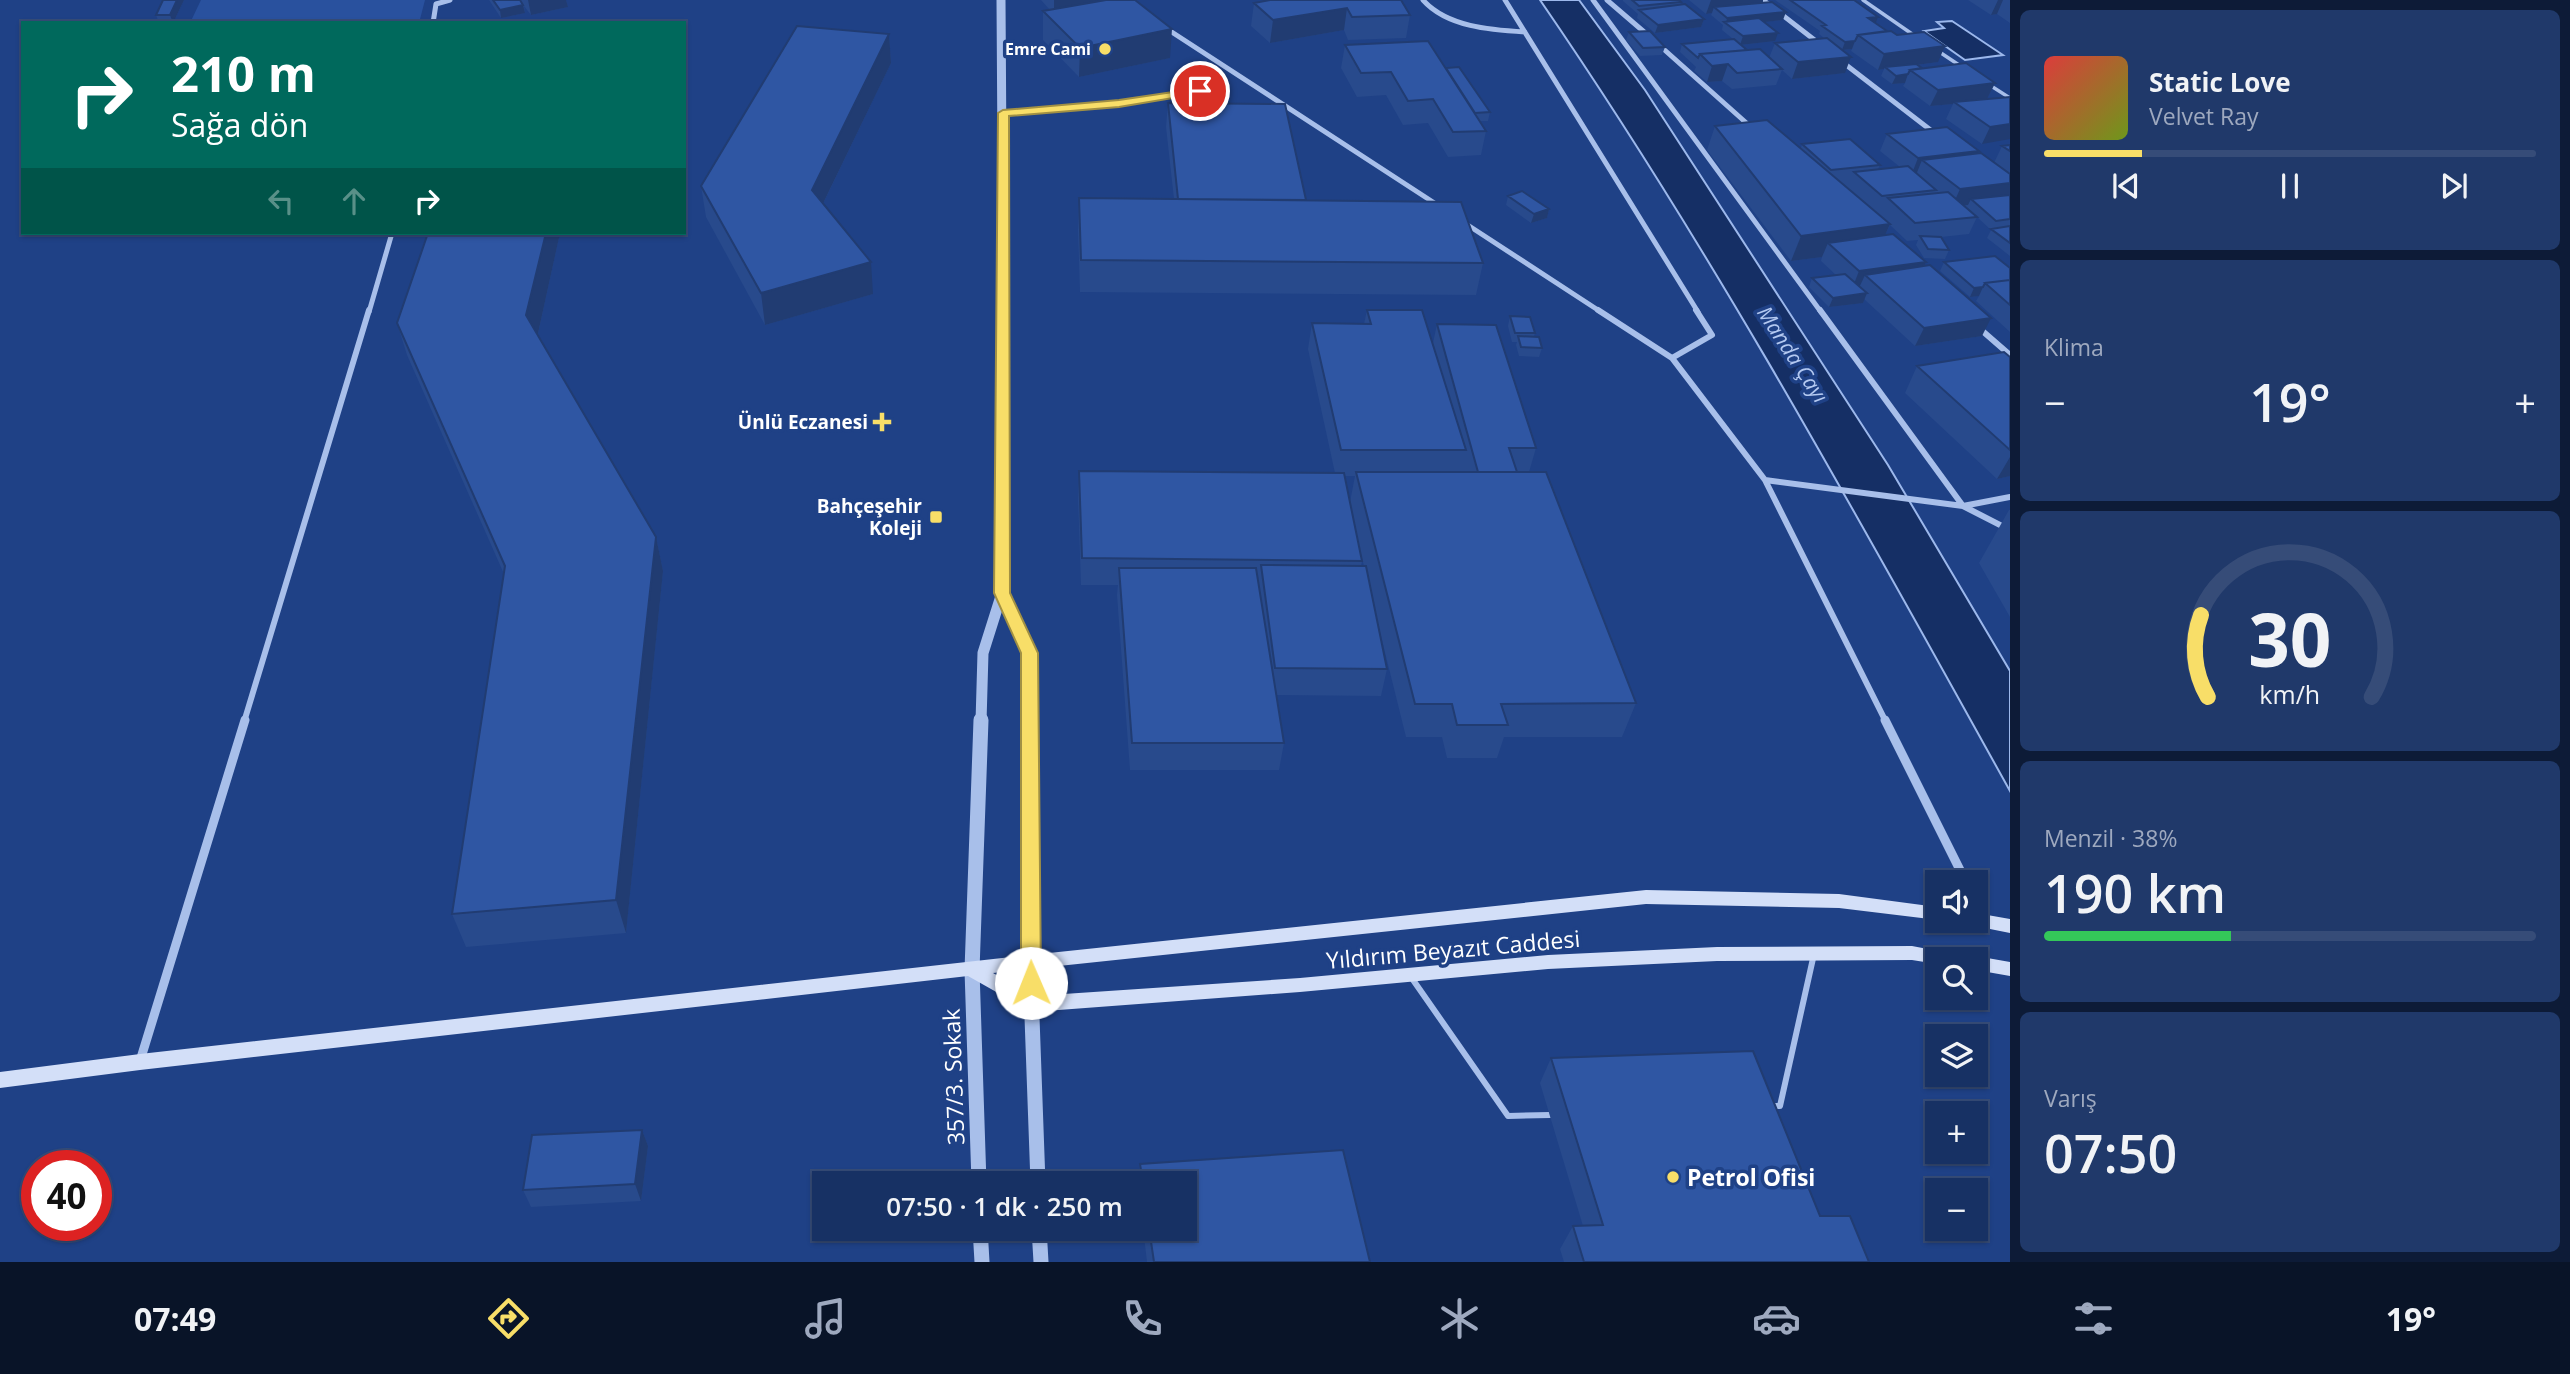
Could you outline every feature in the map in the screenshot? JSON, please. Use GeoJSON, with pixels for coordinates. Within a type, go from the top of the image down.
{"type":"FeatureCollection","features":[{"type":"Feature","properties":{"kind":"main road"},"geometry":{"type":"LineString","coordinates":[[0,1080],[1030,962],[1646,897],[1839,901],[1925,912]]}},
{"type":"Feature","properties":{"kind":"main road"},"geometry":{"type":"LineString","coordinates":[[1988,922],[2010,926]]}},
{"type":"Feature","properties":{"kind":"main road","name":"Yıldırım Beyazıt Caddesi"},"geometry":{"type":"LineString","coordinates":[[1032,1004],[1300,985],[1548,961],[1717,954],[1925,955]]}},
{"type":"Feature","properties":{"kind":"main road"},"geometry":{"type":"LineString","coordinates":[[1988,965],[2010,969]]}},
{"type":"Feature","properties":{"kind":"main road"},"geometry":{"type":"LineString","coordinates":[[972,970],[1032,1004]]}},
{"type":"Feature","properties":{"kind":"street"},"geometry":{"type":"LineString","coordinates":[[433,21],[436,2],[450,0]]}},
{"type":"Feature","properties":{"kind":"street"},"geometry":{"type":"LineString","coordinates":[[972,970],[983,653],[1002,593],[1001,0]]}},
{"type":"Feature","properties":{"kind":"street"},"geometry":{"type":"LineString","coordinates":[[1423,0],[1427,8],[1471,26],[1525,32]]}},
{"type":"Feature","properties":{"kind":"street"},"geometry":{"type":"LineString","coordinates":[[1505,0],[1712,335],[1672,358]]}},
{"type":"Feature","properties":{"kind":"street"},"geometry":{"type":"LineString","coordinates":[[1593,0],[1963,506],[2010,530]]}},
{"type":"Feature","properties":{"kind":"street"},"geometry":{"type":"LineString","coordinates":[[1607,0],[1762,136]]}},
{"type":"Feature","properties":{"kind":"street"},"geometry":{"type":"LineString","coordinates":[[1763,0],[1826,49]]}},
{"type":"Feature","properties":{"kind":"street"},"geometry":{"type":"LineString","coordinates":[[1157,22],[1450,213]]}},
{"type":"Feature","properties":{"kind":"street"},"geometry":{"type":"LineString","coordinates":[[1836,58],[1943,139]]}},
{"type":"Feature","properties":{"kind":"street"},"geometry":{"type":"LineString","coordinates":[[1462,221],[1672,358],[1765,480],[1960,870]]}},
{"type":"Feature","properties":{"kind":"street"},"geometry":{"type":"LineString","coordinates":[[139,1062],[314,495],[390,235]]}},
{"type":"Feature","properties":{"kind":"street"},"geometry":{"type":"LineString","coordinates":[[1969,318],[2010,355]]}},
{"type":"Feature","properties":{"kind":"street"},"geometry":{"type":"LineString","coordinates":[[1765,480],[1963,506],[2010,498]]}},
{"type":"Feature","properties":{"kind":"street"},"geometry":{"type":"LineString","coordinates":[[1002,593],[1030,653],[1030,962],[1038,1171]]}},
{"type":"Feature","properties":{"kind":"street","name":"357/3. Sokak"},"geometry":{"type":"LineString","coordinates":[[972,970],[979,1171]]}},
{"type":"Feature","properties":{"kind":"street"},"geometry":{"type":"LineString","coordinates":[[981,1241],[982,1262]]}},
{"type":"Feature","properties":{"kind":"street"},"geometry":{"type":"LineString","coordinates":[[1040,1241],[1041,1262]]}},
{"type":"Feature","properties":{"kind":"lane"},"geometry":{"type":"LineString","coordinates":[[1863,0],[1920,40]]}},
{"type":"Feature","properties":{"kind":"lane"},"geometry":{"type":"LineString","coordinates":[[1932,47],[1965,69]]}},
{"type":"Feature","properties":{"kind":"lane"},"geometry":{"type":"LineString","coordinates":[[1988,84],[2010,99]]}},
{"type":"Feature","properties":{"kind":"lane"},"geometry":{"type":"LineString","coordinates":[[1003,113],[1119,104],[1226,87]]}},
{"type":"Feature","properties":{"kind":"lane"},"geometry":{"type":"LineString","coordinates":[[1760,1107],[1780,1106],[1814,954]]}},
{"type":"Feature","properties":{"kind":"lane"},"geometry":{"type":"LineString","coordinates":[[1409,975],[1508,1116],[1550,1115]]}},
{"type":"Feature","properties":{"kind":"shaded area"},"geometry":{"type":"Polygon","coordinates":[[[201,0],[425,0],[420,21],[191,21],[201,0]]]}},
{"type":"Feature","properties":{"kind":"water","name":"Manda Çayı"},"geometry":{"type":"Polygon","coordinates":[[[1540,0],[1579,0],[1645,90],[1888,465],[2010,671],[2010,791],[1842,490],[1726,291],[1604,96],[1540,0]]]}},
{"type":"Feature","properties":{"kind":"water"},"geometry":{"type":"Polygon","coordinates":[[[1952,21],[2003,55],[1965,60],[1924,31],[1944,28],[1937,22],[1952,21]]]}},
{"type":"Feature","properties":{"kind":"building"},"geometry":{"type":"Polygon","coordinates":[[[163,0],[177,0],[170,15],[156,15],[163,0]]]}},
{"type":"Feature","properties":{"kind":"building"},"geometry":{"type":"Polygon","coordinates":[[[493,0],[520,0],[523,5],[500,10],[493,0]]]}},
{"type":"Feature","properties":{"kind":"building"},"geometry":{"type":"Polygon","coordinates":[[[1106,0],[1135,0],[1172,29],[1080,48],[1043,11],[1106,0]]]}},
{"type":"Feature","properties":{"kind":"building"},"geometry":{"type":"Polygon","coordinates":[[[1270,0],[1401,0],[1410,15],[1352,17],[1347,8],[1273,20],[1254,3],[1270,0]]]}},
{"type":"Feature","properties":{"kind":"building"},"geometry":{"type":"Polygon","coordinates":[[[1632,0],[1679,0],[1681,2],[1639,6],[1632,0]]]}},
{"type":"Feature","properties":{"kind":"building"},"geometry":{"type":"Polygon","coordinates":[[[1790,0],[1854,0],[1878,17],[1868,18],[1887,31],[1858,35],[1855,41],[1845,42],[1790,0]]]}},
{"type":"Feature","properties":{"kind":"building"},"geometry":{"type":"Polygon","coordinates":[[[1772,2],[1786,12],[1727,18],[1714,7],[1772,2]]]}},
{"type":"Feature","properties":{"kind":"building"},"geometry":{"type":"Polygon","coordinates":[[[1685,4],[1704,19],[1658,25],[1639,10],[1685,4]]]}},
{"type":"Feature","properties":{"kind":"building"},"geometry":{"type":"Polygon","coordinates":[[[1759,18],[1778,33],[1743,36],[1724,22],[1759,18]]]}},
{"type":"Feature","properties":{"kind":"building"},"geometry":{"type":"Polygon","coordinates":[[[797,26],[889,34],[812,190],[871,262],[761,293],[701,186],[797,26]]]}},
{"type":"Feature","properties":{"kind":"building"},"geometry":{"type":"Polygon","coordinates":[[[1650,31],[1665,47],[1643,48],[1629,32],[1650,31]]]}},
{"type":"Feature","properties":{"kind":"building"},"geometry":{"type":"Polygon","coordinates":[[[1891,31],[1897,35],[1924,32],[1945,46],[1884,54],[1858,35],[1891,31]]]}},
{"type":"Feature","properties":{"kind":"building"},"geometry":{"type":"Polygon","coordinates":[[[1827,38],[1851,57],[1798,62],[1775,43],[1827,38]]]}},
{"type":"Feature","properties":{"kind":"building"},"geometry":{"type":"Polygon","coordinates":[[[1734,39],[1747,50],[1700,54],[1698,58],[1682,44],[1734,39]]]}},
{"type":"Feature","properties":{"kind":"building"},"geometry":{"type":"Polygon","coordinates":[[[1428,41],[1486,131],[1453,132],[1433,99],[1408,101],[1391,72],[1361,73],[1345,45],[1428,41]]]}},
{"type":"Feature","properties":{"kind":"building"},"geometry":{"type":"Polygon","coordinates":[[[1760,49],[1782,69],[1737,73],[1728,64],[1712,66],[1700,54],[1760,49]]]}},
{"type":"Feature","properties":{"kind":"building"},"geometry":{"type":"Polygon","coordinates":[[[1966,63],[1995,83],[1938,90],[1910,70],[1966,63]]]}},
{"type":"Feature","properties":{"kind":"building"},"geometry":{"type":"Polygon","coordinates":[[[1916,64],[1922,68],[1896,76],[1885,67],[1916,64]]]}},
{"type":"Feature","properties":{"kind":"building"},"geometry":{"type":"Polygon","coordinates":[[[1459,67],[1490,112],[1475,113],[1446,68],[1459,67]]]}},
{"type":"Feature","properties":{"kind":"building"},"geometry":{"type":"Polygon","coordinates":[[[2010,97],[2010,124],[1990,127],[1954,102],[2010,97]]]}},
{"type":"Feature","properties":{"kind":"building"},"geometry":{"type":"Polygon","coordinates":[[[1168,103],[1285,104],[1306,200],[1178,199],[1168,103]]]}},
{"type":"Feature","properties":{"kind":"building"},"geometry":{"type":"Polygon","coordinates":[[[1767,120],[1890,224],[1801,236],[1715,126],[1767,120]]]}},
{"type":"Feature","properties":{"kind":"building"},"geometry":{"type":"Polygon","coordinates":[[[1947,127],[1979,151],[1918,158],[1887,134],[1947,127]]]}},
{"type":"Feature","properties":{"kind":"building"},"geometry":{"type":"Polygon","coordinates":[[[1850,139],[1880,165],[1831,170],[1802,144],[1850,139]]]}},
{"type":"Feature","properties":{"kind":"building"},"geometry":{"type":"Polygon","coordinates":[[[1981,153],[2010,174],[2010,183],[1960,189],[1922,160],[1981,153]]]}},
{"type":"Feature","properties":{"kind":"building"},"geometry":{"type":"Polygon","coordinates":[[[1908,166],[1936,190],[1882,196],[1854,172],[1908,166]]]}},
{"type":"Feature","properties":{"kind":"building"},"geometry":{"type":"Polygon","coordinates":[[[1522,191],[1549,209],[1534,214],[1508,196],[1522,191]]]}},
{"type":"Feature","properties":{"kind":"building"},"geometry":{"type":"Polygon","coordinates":[[[1948,192],[1977,217],[1915,223],[1888,198],[1948,192]]]}},
{"type":"Feature","properties":{"kind":"building"},"geometry":{"type":"Polygon","coordinates":[[[2010,195],[2010,219],[1996,221],[1971,199],[2010,195]]]}},
{"type":"Feature","properties":{"kind":"building"},"geometry":{"type":"Polygon","coordinates":[[[1079,198],[1461,202],[1483,263],[1081,260],[1079,198]]]}},
{"type":"Feature","properties":{"kind":"building"},"geometry":{"type":"Polygon","coordinates":[[[2010,226],[2010,243],[1991,229],[2010,226]]]}},
{"type":"Feature","properties":{"kind":"building"},"geometry":{"type":"Polygon","coordinates":[[[1893,234],[1926,262],[1859,271],[1828,243],[1893,234]]]}},
{"type":"Feature","properties":{"kind":"building"},"geometry":{"type":"Polygon","coordinates":[[[427,235],[546,235],[526,315],[656,537],[616,900],[452,914],[505,566],[397,323],[427,235]]]}},
{"type":"Feature","properties":{"kind":"building"},"geometry":{"type":"Polygon","coordinates":[[[1920,236],[1941,237],[1949,250],[1928,249],[1920,236]]]}},
{"type":"Feature","properties":{"kind":"building"},"geometry":{"type":"Polygon","coordinates":[[[1995,256],[2010,268],[2010,280],[1985,283],[1983,287],[1974,288],[1944,262],[1995,256]]]}},
{"type":"Feature","properties":{"kind":"building"},"geometry":{"type":"Polygon","coordinates":[[[1930,265],[1991,318],[1924,328],[1865,275],[1930,265]]]}},
{"type":"Feature","properties":{"kind":"building"},"geometry":{"type":"Polygon","coordinates":[[[1845,274],[1867,293],[1833,298],[1812,278],[1845,274]]]}},
{"type":"Feature","properties":{"kind":"building"},"geometry":{"type":"Polygon","coordinates":[[[2010,280],[2010,305],[1985,283],[2010,280]]]}},
{"type":"Feature","properties":{"kind":"building"},"geometry":{"type":"Polygon","coordinates":[[[1367,310],[1422,310],[1466,450],[1341,450],[1312,323],[1371,324],[1367,310]]]}},
{"type":"Feature","properties":{"kind":"building"},"geometry":{"type":"Polygon","coordinates":[[[1510,316],[1530,317],[1535,333],[1515,333],[1510,316]]]}},
{"type":"Feature","properties":{"kind":"building"},"geometry":{"type":"Polygon","coordinates":[[[1437,324],[1496,325],[1536,448],[1509,448],[1517,472],[1478,472],[1437,324]]]}},
{"type":"Feature","properties":{"kind":"building"},"geometry":{"type":"Polygon","coordinates":[[[1518,336],[1539,337],[1542,348],[1521,347],[1518,336]]]}},
{"type":"Feature","properties":{"kind":"building"},"geometry":{"type":"Polygon","coordinates":[[[2004,352],[2010,357],[2010,450],[1917,366],[2004,352]]]}},
{"type":"Feature","properties":{"kind":"building"},"geometry":{"type":"Polygon","coordinates":[[[1079,471],[1344,473],[1362,561],[1082,558],[1079,471]]]}},
{"type":"Feature","properties":{"kind":"building"},"geometry":{"type":"Polygon","coordinates":[[[1356,472],[1546,472],[1636,703],[1501,704],[1508,725],[1457,725],[1452,704],[1415,704],[1356,472]]]}},
{"type":"Feature","properties":{"kind":"building"},"geometry":{"type":"Polygon","coordinates":[[[1261,565],[1366,566],[1387,669],[1275,668],[1261,565]]]}},
{"type":"Feature","properties":{"kind":"building"},"geometry":{"type":"Polygon","coordinates":[[[1119,568],[1256,568],[1284,743],[1132,743],[1119,568]]]}},
{"type":"Feature","properties":{"kind":"building","name":"Petrol Ofisi"},"geometry":{"type":"Polygon","coordinates":[[[1753,1051],[1820,1216],[1850,1216],[1869,1262],[1584,1262],[1573,1226],[1603,1225],[1551,1058],[1753,1051]]]}},
{"type":"Feature","properties":{"kind":"building"},"geometry":{"type":"Polygon","coordinates":[[[642,1130],[635,1184],[523,1190],[532,1135],[642,1130]]]}},
{"type":"Feature","properties":{"kind":"building"},"geometry":{"type":"Polygon","coordinates":[[[1343,1150],[1370,1262],[1154,1262],[1151,1241],[1197,1241],[1197,1171],[1141,1171],[1140,1164],[1343,1150]]]}},
{"type":"Feature","properties":{"kind":"place","name":"Emre Cami"},"geometry":{"type":"Point","coordinates":[1105,49]}},
{"type":"Feature","properties":{"kind":"place","name":"Ünlü Eczanesi"},"geometry":{"type":"Point","coordinates":[882,422]}},
{"type":"Feature","properties":{"kind":"place","name":"Bahçeşehir Koleji"},"geometry":{"type":"Point","coordinates":[936,517]}},
{"type":"Feature","properties":{"kind":"place","name":"Petrol Ofisi"},"geometry":{"type":"Point","coordinates":[1673,1177]}},
{"type":"Feature","properties":{"kind":"route"},"geometry":{"type":"LineString","coordinates":[[1031,983],[1030,653],[1002,593],[1003,113],[1119,104],[1200,91]]}}]}
